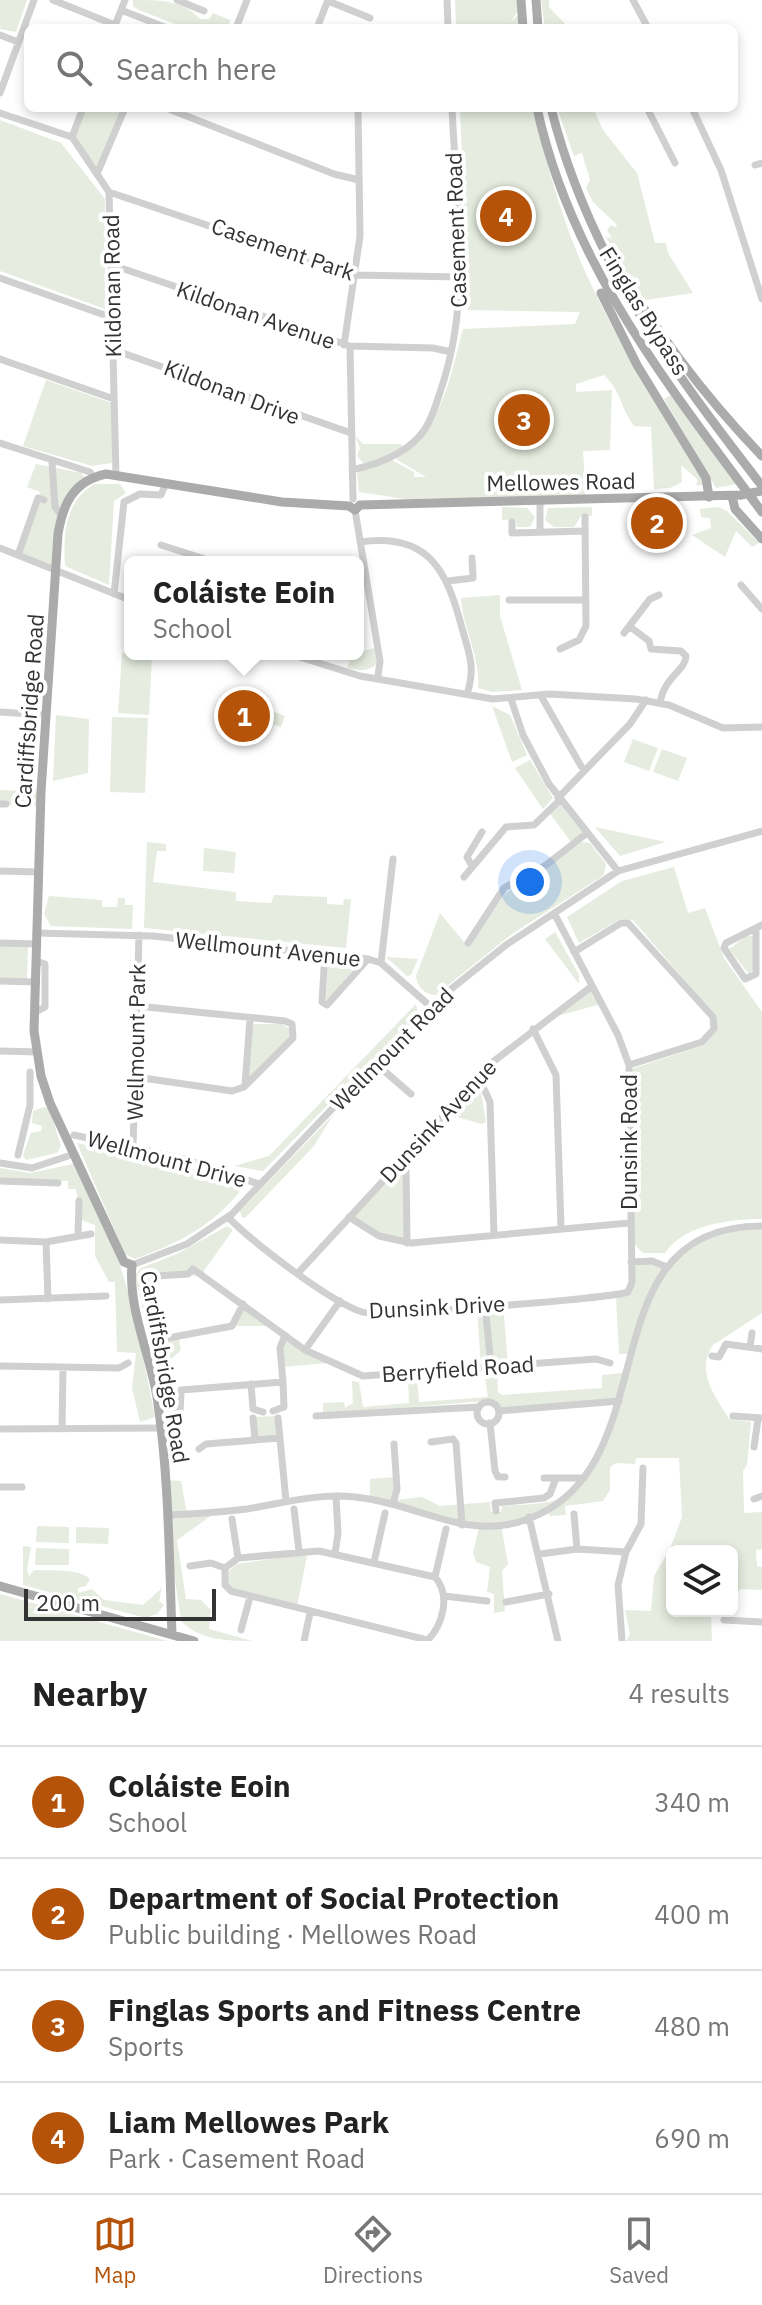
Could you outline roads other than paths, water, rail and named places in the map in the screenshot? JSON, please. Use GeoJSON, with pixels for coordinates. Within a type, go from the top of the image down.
{"type":"FeatureCollection","features":[{"type":"Feature","properties":{"kind":"main road"},"geometry":{"type":"LineString","coordinates":[[521,0],[523,24]]}},
{"type":"Feature","properties":{"kind":"main road"},"geometry":{"type":"LineString","coordinates":[[536,0],[538,24]]}},
{"type":"Feature","properties":{"kind":"main road","name":"Finglas Bypass"},"geometry":{"type":"LineString","coordinates":[[538,112],[548,157],[583,247],[614,305],[762,512]]}},
{"type":"Feature","properties":{"kind":"main road","name":"Finglas Bypass"},"geometry":{"type":"LineString","coordinates":[[552,112],[598,241],[620,287],[762,488]]}},
{"type":"Feature","properties":{"kind":"main road"},"geometry":{"type":"LineString","coordinates":[[561,143],[599,235],[624,278],[737,431],[762,456]]}},
{"type":"Feature","properties":{"kind":"main road"},"geometry":{"type":"LineString","coordinates":[[548,157],[559,194],[593,277],[637,365],[706,478],[709,497]]}},
{"type":"Feature","properties":{"kind":"main road","name":"Mellowes Road"},"geometry":{"type":"LineString","coordinates":[[78,485],[93,477],[116,475],[282,502],[354,505],[709,497],[736,495],[762,488]]}},
{"type":"Feature","properties":{"kind":"main road","name":"Cardiffsbridge Road"},"geometry":{"type":"LineString","coordinates":[[78,485],[61,515],[56,570],[38,872],[34,1013],[37,1052],[50,1103],[124,1262],[132,1265],[131,1288],[150,1364],[161,1428],[172,1634]]}},
{"type":"Feature","properties":{"kind":"main road"},"geometry":{"type":"LineString","coordinates":[[736,495],[735,509],[762,539]]}},
{"type":"Feature","properties":{"kind":"main road"},"geometry":{"type":"LineString","coordinates":[[0,1586],[194,1641]]}},
{"type":"Feature","properties":{"kind":"street"},"geometry":{"type":"LineString","coordinates":[[25,24],[34,0]]}},
{"type":"Feature","properties":{"kind":"street"},"geometry":{"type":"LineString","coordinates":[[53,0],[108,24]]}},
{"type":"Feature","properties":{"kind":"street"},"geometry":{"type":"LineString","coordinates":[[116,24],[125,0]]}},
{"type":"Feature","properties":{"kind":"street"},"geometry":{"type":"LineString","coordinates":[[177,0],[204,11]]}},
{"type":"Feature","properties":{"kind":"street"},"geometry":{"type":"LineString","coordinates":[[238,24],[247,0]]}},
{"type":"Feature","properties":{"kind":"street"},"geometry":{"type":"LineString","coordinates":[[319,24],[328,0],[370,18]]}},
{"type":"Feature","properties":{"kind":"street"},"geometry":{"type":"LineString","coordinates":[[447,0],[448,24]]}},
{"type":"Feature","properties":{"kind":"street"},"geometry":{"type":"LineString","coordinates":[[633,0],[646,24]]}},
{"type":"Feature","properties":{"kind":"street"},"geometry":{"type":"LineString","coordinates":[[121,10],[157,24]]}},
{"type":"Feature","properties":{"kind":"street"},"geometry":{"type":"LineString","coordinates":[[0,93],[24,26]]}},
{"type":"Feature","properties":{"kind":"street"},"geometry":{"type":"LineString","coordinates":[[0,35],[18,42]]}},
{"type":"Feature","properties":{"kind":"street"},"geometry":{"type":"LineString","coordinates":[[0,113],[72,137],[81,112]]}},
{"type":"Feature","properties":{"kind":"street"},"geometry":{"type":"LineString","coordinates":[[97,174],[123,112]]}},
{"type":"Feature","properties":{"kind":"street"},"geometry":{"type":"LineString","coordinates":[[176,112],[334,174],[359,180]]}},
{"type":"Feature","properties":{"kind":"street"},"geometry":{"type":"LineString","coordinates":[[358,112],[360,236],[347,346],[354,505],[362,556]]}},
{"type":"Feature","properties":{"kind":"street","name":"Casement Road"},"geometry":{"type":"LineString","coordinates":[[352,470],[403,451],[424,430],[451,352],[461,306],[452,112]]}},
{"type":"Feature","properties":{"kind":"street"},"geometry":{"type":"LineString","coordinates":[[649,112],[675,163]]}},
{"type":"Feature","properties":{"kind":"street"},"geometry":{"type":"LineString","coordinates":[[694,112],[721,170],[762,299]]}},
{"type":"Feature","properties":{"kind":"street","name":"Kildonan Road"},"geometry":{"type":"LineString","coordinates":[[72,137],[109,192],[116,475]]}},
{"type":"Feature","properties":{"kind":"street","name":"Casement Park"},"geometry":{"type":"LineString","coordinates":[[109,192],[354,275],[461,277]]}},
{"type":"Feature","properties":{"kind":"street","name":"Kildonan Avenue"},"geometry":{"type":"LineString","coordinates":[[111,268],[121,268],[347,346],[433,348],[451,352]]}},
{"type":"Feature","properties":{"kind":"street"},"geometry":{"type":"LineString","coordinates":[[0,278],[113,318]]}},
{"type":"Feature","properties":{"kind":"street","name":"Kildonan Drive"},"geometry":{"type":"LineString","coordinates":[[114,350],[351,433]]}},
{"type":"Feature","properties":{"kind":"street"},"geometry":{"type":"LineString","coordinates":[[0,359],[114,399]]}},
{"type":"Feature","properties":{"kind":"street"},"geometry":{"type":"LineString","coordinates":[[0,443],[90,472],[93,477]]}},
{"type":"Feature","properties":{"kind":"street"},"geometry":{"type":"LineString","coordinates":[[52,462],[55,507],[61,515]]}},
{"type":"Feature","properties":{"kind":"street"},"geometry":{"type":"LineString","coordinates":[[114,594],[124,502],[140,494],[161,495],[166,483]]}},
{"type":"Feature","properties":{"kind":"street"},"geometry":{"type":"LineString","coordinates":[[18,555],[38,498],[44,500]]}},
{"type":"Feature","properties":{"kind":"street"},"geometry":{"type":"LineString","coordinates":[[540,500],[540,532]]}},
{"type":"Feature","properties":{"kind":"street"},"geometry":{"type":"LineString","coordinates":[[560,649],[572,645],[582,635],[586,600],[585,517]]}},
{"type":"Feature","properties":{"kind":"street"},"geometry":{"type":"LineString","coordinates":[[512,522],[512,533],[585,531]]}},
{"type":"Feature","properties":{"kind":"street"},"geometry":{"type":"LineString","coordinates":[[360,542],[397,542],[413,548],[429,557],[448,581],[473,672],[467,694]]}},
{"type":"Feature","properties":{"kind":"street"},"geometry":{"type":"LineString","coordinates":[[161,545],[193,556]]}},
{"type":"Feature","properties":{"kind":"street"},"geometry":{"type":"LineString","coordinates":[[0,548],[124,598]]}},
{"type":"Feature","properties":{"kind":"street"},"geometry":{"type":"LineString","coordinates":[[448,581],[473,578],[472,558]]}},
{"type":"Feature","properties":{"kind":"street"},"geometry":{"type":"LineString","coordinates":[[364,566],[380,661],[378,676]]}},
{"type":"Feature","properties":{"kind":"street"},"geometry":{"type":"LineString","coordinates":[[741,585],[762,609]]}},
{"type":"Feature","properties":{"kind":"street"},"geometry":{"type":"LineString","coordinates":[[659,595],[650,599],[627,630],[649,641],[651,649],[681,651],[686,656],[683,667],[664,685],[660,703]]}},
{"type":"Feature","properties":{"kind":"street"},"geometry":{"type":"LineString","coordinates":[[509,600],[586,600]]}},
{"type":"Feature","properties":{"kind":"street"},"geometry":{"type":"LineString","coordinates":[[309,660],[360,676],[378,676],[467,694],[511,699],[541,696],[646,700],[737,730],[762,727]]}},
{"type":"Feature","properties":{"kind":"street"},"geometry":{"type":"LineString","coordinates":[[541,696],[581,766]]}},
{"type":"Feature","properties":{"kind":"street"},"geometry":{"type":"LineString","coordinates":[[511,699],[523,735],[559,799],[618,871]]}},
{"type":"Feature","properties":{"kind":"street"},"geometry":{"type":"LineString","coordinates":[[464,877],[506,827],[534,825],[630,724],[646,700]]}},
{"type":"Feature","properties":{"kind":"street"},"geometry":{"type":"LineString","coordinates":[[0,712],[46,715]]}},
{"type":"Feature","properties":{"kind":"street","name":"Wellmount Road"},"geometry":{"type":"LineString","coordinates":[[132,1265],[168,1254],[228,1217],[430,1006],[506,945],[618,871],[762,831]]}},
{"type":"Feature","properties":{"kind":"street"},"geometry":{"type":"LineString","coordinates":[[472,866],[467,857],[482,832]]}},
{"type":"Feature","properties":{"kind":"street"},"geometry":{"type":"LineString","coordinates":[[468,943],[504,888],[546,865],[587,833]]}},
{"type":"Feature","properties":{"kind":"street"},"geometry":{"type":"LineString","coordinates":[[381,963],[393,859]]}},
{"type":"Feature","properties":{"kind":"street"},"geometry":{"type":"LineString","coordinates":[[0,871],[38,872]]}},
{"type":"Feature","properties":{"kind":"street","name":"Dunsink Road"},"geometry":{"type":"LineString","coordinates":[[554,913],[618,1035],[629,1065],[631,1262],[628,1292]]}},
{"type":"Feature","properties":{"kind":"street"},"geometry":{"type":"LineString","coordinates":[[574,952],[621,923],[628,923],[713,1017],[714,1029],[702,1042],[629,1065]]}},
{"type":"Feature","properties":{"kind":"street"},"geometry":{"type":"LineString","coordinates":[[759,927],[756,974],[745,979],[724,948],[726,943],[759,927]]}},
{"type":"Feature","properties":{"kind":"street","name":"Wellmount Avenue"},"geometry":{"type":"LineString","coordinates":[[36,938],[139,935],[368,959],[381,963],[430,1006]]}},
{"type":"Feature","properties":{"kind":"street","name":"Wellmount Park"},"geometry":{"type":"LineString","coordinates":[[133,1148],[139,935]]}},
{"type":"Feature","properties":{"kind":"street"},"geometry":{"type":"LineString","coordinates":[[0,943],[36,938]]}},
{"type":"Feature","properties":{"kind":"street"},"geometry":{"type":"LineString","coordinates":[[325,953],[322,1002],[327,1005],[368,959]]}},
{"type":"Feature","properties":{"kind":"street"},"geometry":{"type":"LineString","coordinates":[[34,1013],[45,1007],[45,964],[36,961]]}},
{"type":"Feature","properties":{"kind":"street"},"geometry":{"type":"LineString","coordinates":[[0,981],[35,982]]}},
{"type":"Feature","properties":{"kind":"street","name":"Dunsink Avenue"},"geometry":{"type":"LineString","coordinates":[[299,1272],[479,1078],[533,1029],[592,986]]}},
{"type":"Feature","properties":{"kind":"street"},"geometry":{"type":"LineString","coordinates":[[136,1077],[218,1091],[244,1087],[293,1038],[292,1024],[137,1006]]}},
{"type":"Feature","properties":{"kind":"street"},"geometry":{"type":"LineString","coordinates":[[244,1087],[250,1019]]}},
{"type":"Feature","properties":{"kind":"street"},"geometry":{"type":"LineString","coordinates":[[533,1029],[556,1075],[561,1228]]}},
{"type":"Feature","properties":{"kind":"street"},"geometry":{"type":"LineString","coordinates":[[0,1051],[37,1052]]}},
{"type":"Feature","properties":{"kind":"street"},"geometry":{"type":"LineString","coordinates":[[375,1063],[411,1094]]}},
{"type":"Feature","properties":{"kind":"street"},"geometry":{"type":"LineString","coordinates":[[18,1155],[27,1127],[30,1072]]}},
{"type":"Feature","properties":{"kind":"street"},"geometry":{"type":"LineString","coordinates":[[479,1078],[490,1102],[494,1235]]}},
{"type":"Feature","properties":{"kind":"street"},"geometry":{"type":"LineString","coordinates":[[30,1105],[50,1103]]}},
{"type":"Feature","properties":{"kind":"street"},"geometry":{"type":"LineString","coordinates":[[27,1127],[38,1128]]}},
{"type":"Feature","properties":{"kind":"street","name":"Wellmount Drive"},"geometry":{"type":"LineString","coordinates":[[74,1135],[227,1171],[259,1184]]}},
{"type":"Feature","properties":{"kind":"street"},"geometry":{"type":"LineString","coordinates":[[0,1163],[32,1168],[74,1154]]}},
{"type":"Feature","properties":{"kind":"street"},"geometry":{"type":"LineString","coordinates":[[402,1160],[406,1164],[407,1243]]}},
{"type":"Feature","properties":{"kind":"street"},"geometry":{"type":"LineString","coordinates":[[0,1181],[58,1183]]}},
{"type":"Feature","properties":{"kind":"street"},"geometry":{"type":"LineString","coordinates":[[78,1235],[79,1201]]}},
{"type":"Feature","properties":{"kind":"street","name":"Dunsink Drive"},"geometry":{"type":"LineString","coordinates":[[228,1217],[340,1301],[374,1314],[628,1292]]}},
{"type":"Feature","properties":{"kind":"street"},"geometry":{"type":"LineString","coordinates":[[349,1217],[379,1236],[407,1243],[629,1223]]}},
{"type":"Feature","properties":{"kind":"street"},"geometry":{"type":"LineString","coordinates":[[168,1515],[336,1496],[393,1504],[462,1525],[495,1526],[549,1509],[584,1478],[602,1451],[619,1401],[644,1305],[667,1267],[707,1237],[734,1228],[762,1226]]}},
{"type":"Feature","properties":{"kind":"street"},"geometry":{"type":"LineString","coordinates":[[0,1240],[46,1242],[91,1234]]}},
{"type":"Feature","properties":{"kind":"street"},"geometry":{"type":"LineString","coordinates":[[46,1242],[48,1299]]}},
{"type":"Feature","properties":{"kind":"street"},"geometry":{"type":"LineString","coordinates":[[631,1262],[657,1262],[667,1267]]}},
{"type":"Feature","properties":{"kind":"street","name":"Berryfield Road"},"geometry":{"type":"LineString","coordinates":[[156,1282],[156,1276],[188,1274],[193,1269],[305,1350],[363,1376],[596,1359],[610,1363]]}},
{"type":"Feature","properties":{"kind":"street"},"geometry":{"type":"LineString","coordinates":[[0,1300],[106,1296]]}},
{"type":"Feature","properties":{"kind":"street"},"geometry":{"type":"LineString","coordinates":[[305,1350],[340,1301]]}},
{"type":"Feature","properties":{"kind":"street"},"geometry":{"type":"LineString","coordinates":[[168,1338],[232,1326],[243,1304]]}},
{"type":"Feature","properties":{"kind":"street"},"geometry":{"type":"LineString","coordinates":[[485,1305],[491,1366]]}},
{"type":"Feature","properties":{"kind":"street"},"geometry":{"type":"LineString","coordinates":[[750,1347],[752,1333]]}},
{"type":"Feature","properties":{"kind":"street"},"geometry":{"type":"LineString","coordinates":[[285,1335],[280,1348],[284,1407],[275,1414],[286,1501]]}},
{"type":"Feature","properties":{"kind":"street"},"geometry":{"type":"LineString","coordinates":[[712,1356],[719,1357],[726,1344],[762,1349]]}},
{"type":"Feature","properties":{"kind":"street"},"geometry":{"type":"LineString","coordinates":[[0,1366],[119,1368],[128,1363]]}},
{"type":"Feature","properties":{"kind":"street"},"geometry":{"type":"LineString","coordinates":[[62,1429],[63,1369]]}},
{"type":"Feature","properties":{"kind":"street"},"geometry":{"type":"LineString","coordinates":[[171,1417],[180,1416],[181,1390],[283,1382]]}},
{"type":"Feature","properties":{"kind":"street"},"geometry":{"type":"LineString","coordinates":[[251,1384],[253,1409],[263,1412]]}},
{"type":"Feature","properties":{"kind":"street"},"geometry":{"type":"LineString","coordinates":[[316,1416],[479,1407],[490,1402],[499,1411],[619,1401]]}},
{"type":"Feature","properties":{"kind":"street"},"geometry":{"type":"LineString","coordinates":[[479,1407],[479,1417],[490,1423]]}},
{"type":"Feature","properties":{"kind":"street"},"geometry":{"type":"LineString","coordinates":[[490,1423],[498,1418],[499,1411]]}},
{"type":"Feature","properties":{"kind":"street"},"geometry":{"type":"LineString","coordinates":[[733,1416],[760,1419],[754,1447]]}},
{"type":"Feature","properties":{"kind":"street"},"geometry":{"type":"LineString","coordinates":[[253,1418],[255,1440]]}},
{"type":"Feature","properties":{"kind":"street"},"geometry":{"type":"LineString","coordinates":[[490,1423],[495,1471],[498,1477],[505,1477]]}},
{"type":"Feature","properties":{"kind":"street"},"geometry":{"type":"LineString","coordinates":[[0,1429],[161,1428]]}},
{"type":"Feature","properties":{"kind":"street"},"geometry":{"type":"LineString","coordinates":[[199,1449],[206,1444],[280,1438]]}},
{"type":"Feature","properties":{"kind":"street"},"geometry":{"type":"LineString","coordinates":[[431,1442],[453,1439],[456,1443],[462,1525]]}},
{"type":"Feature","properties":{"kind":"street"},"geometry":{"type":"LineString","coordinates":[[393,1504],[397,1489],[394,1444]]}},
{"type":"Feature","properties":{"kind":"street"},"geometry":{"type":"LineString","coordinates":[[622,1641],[618,1585],[626,1552],[641,1524],[643,1468]]}},
{"type":"Feature","properties":{"kind":"street"},"geometry":{"type":"LineString","coordinates":[[544,1478],[584,1478]]}},
{"type":"Feature","properties":{"kind":"street"},"geometry":{"type":"LineString","coordinates":[[496,1511],[495,1503],[544,1498],[550,1494],[556,1478]]}},
{"type":"Feature","properties":{"kind":"street"},"geometry":{"type":"LineString","coordinates":[[0,1487],[22,1487]]}},
{"type":"Feature","properties":{"kind":"street"},"geometry":{"type":"LineString","coordinates":[[335,1554],[338,1533],[336,1496]]}},
{"type":"Feature","properties":{"kind":"street"},"geometry":{"type":"LineString","coordinates":[[294,1509],[299,1551]]}},
{"type":"Feature","properties":{"kind":"street"},"geometry":{"type":"LineString","coordinates":[[374,1562],[385,1513]]}},
{"type":"Feature","properties":{"kind":"street"},"geometry":{"type":"LineString","coordinates":[[574,1514],[577,1549]]}},
{"type":"Feature","properties":{"kind":"street"},"geometry":{"type":"LineString","coordinates":[[529,1517],[558,1641]]}},
{"type":"Feature","properties":{"kind":"street"},"geometry":{"type":"LineString","coordinates":[[232,1519],[238,1558]]}},
{"type":"Feature","properties":{"kind":"street"},"geometry":{"type":"LineString","coordinates":[[435,1577],[446,1529]]}},
{"type":"Feature","properties":{"kind":"street"},"geometry":{"type":"LineString","coordinates":[[540,1554],[577,1549],[626,1552]]}},
{"type":"Feature","properties":{"kind":"street"},"geometry":{"type":"LineString","coordinates":[[299,1551],[335,1554],[435,1577],[444,1588],[439,1626],[427,1641],[250,1597],[225,1585],[225,1568],[238,1558],[299,1551]]}},
{"type":"Feature","properties":{"kind":"street"},"geometry":{"type":"LineString","coordinates":[[190,1566],[211,1563],[225,1568]]}},
{"type":"Feature","properties":{"kind":"street"},"geometry":{"type":"LineString","coordinates":[[506,1602],[549,1594]]}},
{"type":"Feature","properties":{"kind":"street"},"geometry":{"type":"LineString","coordinates":[[444,1596],[487,1601]]}},
{"type":"Feature","properties":{"kind":"street"},"geometry":{"type":"LineString","coordinates":[[241,1630],[250,1597]]}},
{"type":"Feature","properties":{"kind":"street"},"geometry":{"type":"LineString","coordinates":[[304,1641],[310,1613]]}},
{"type":"Feature","properties":{"kind":"street"},"geometry":{"type":"LineString","coordinates":[[724,1620],[762,1622]]}},
{"type":"Feature","properties":{"kind":"street"},"geometry":{"type":"LineString","coordinates":[[369,1641],[371,1629]]}},
{"type":"Feature","properties":{"kind":"place","name":"Liam Mellowes Park"},"geometry":{"type":"Point","coordinates":[506,216]}},
{"type":"Feature","properties":{"kind":"place","name":"Finglas Sports and Fitness Centre"},"geometry":{"type":"Point","coordinates":[524,420]}},
{"type":"Feature","properties":{"kind":"place","name":"Department of Social Protection"},"geometry":{"type":"Point","coordinates":[657,523]}},
{"type":"Feature","properties":{"kind":"place","name":"Coláiste Eoin"},"geometry":{"type":"Point","coordinates":[244,716]}}]}
